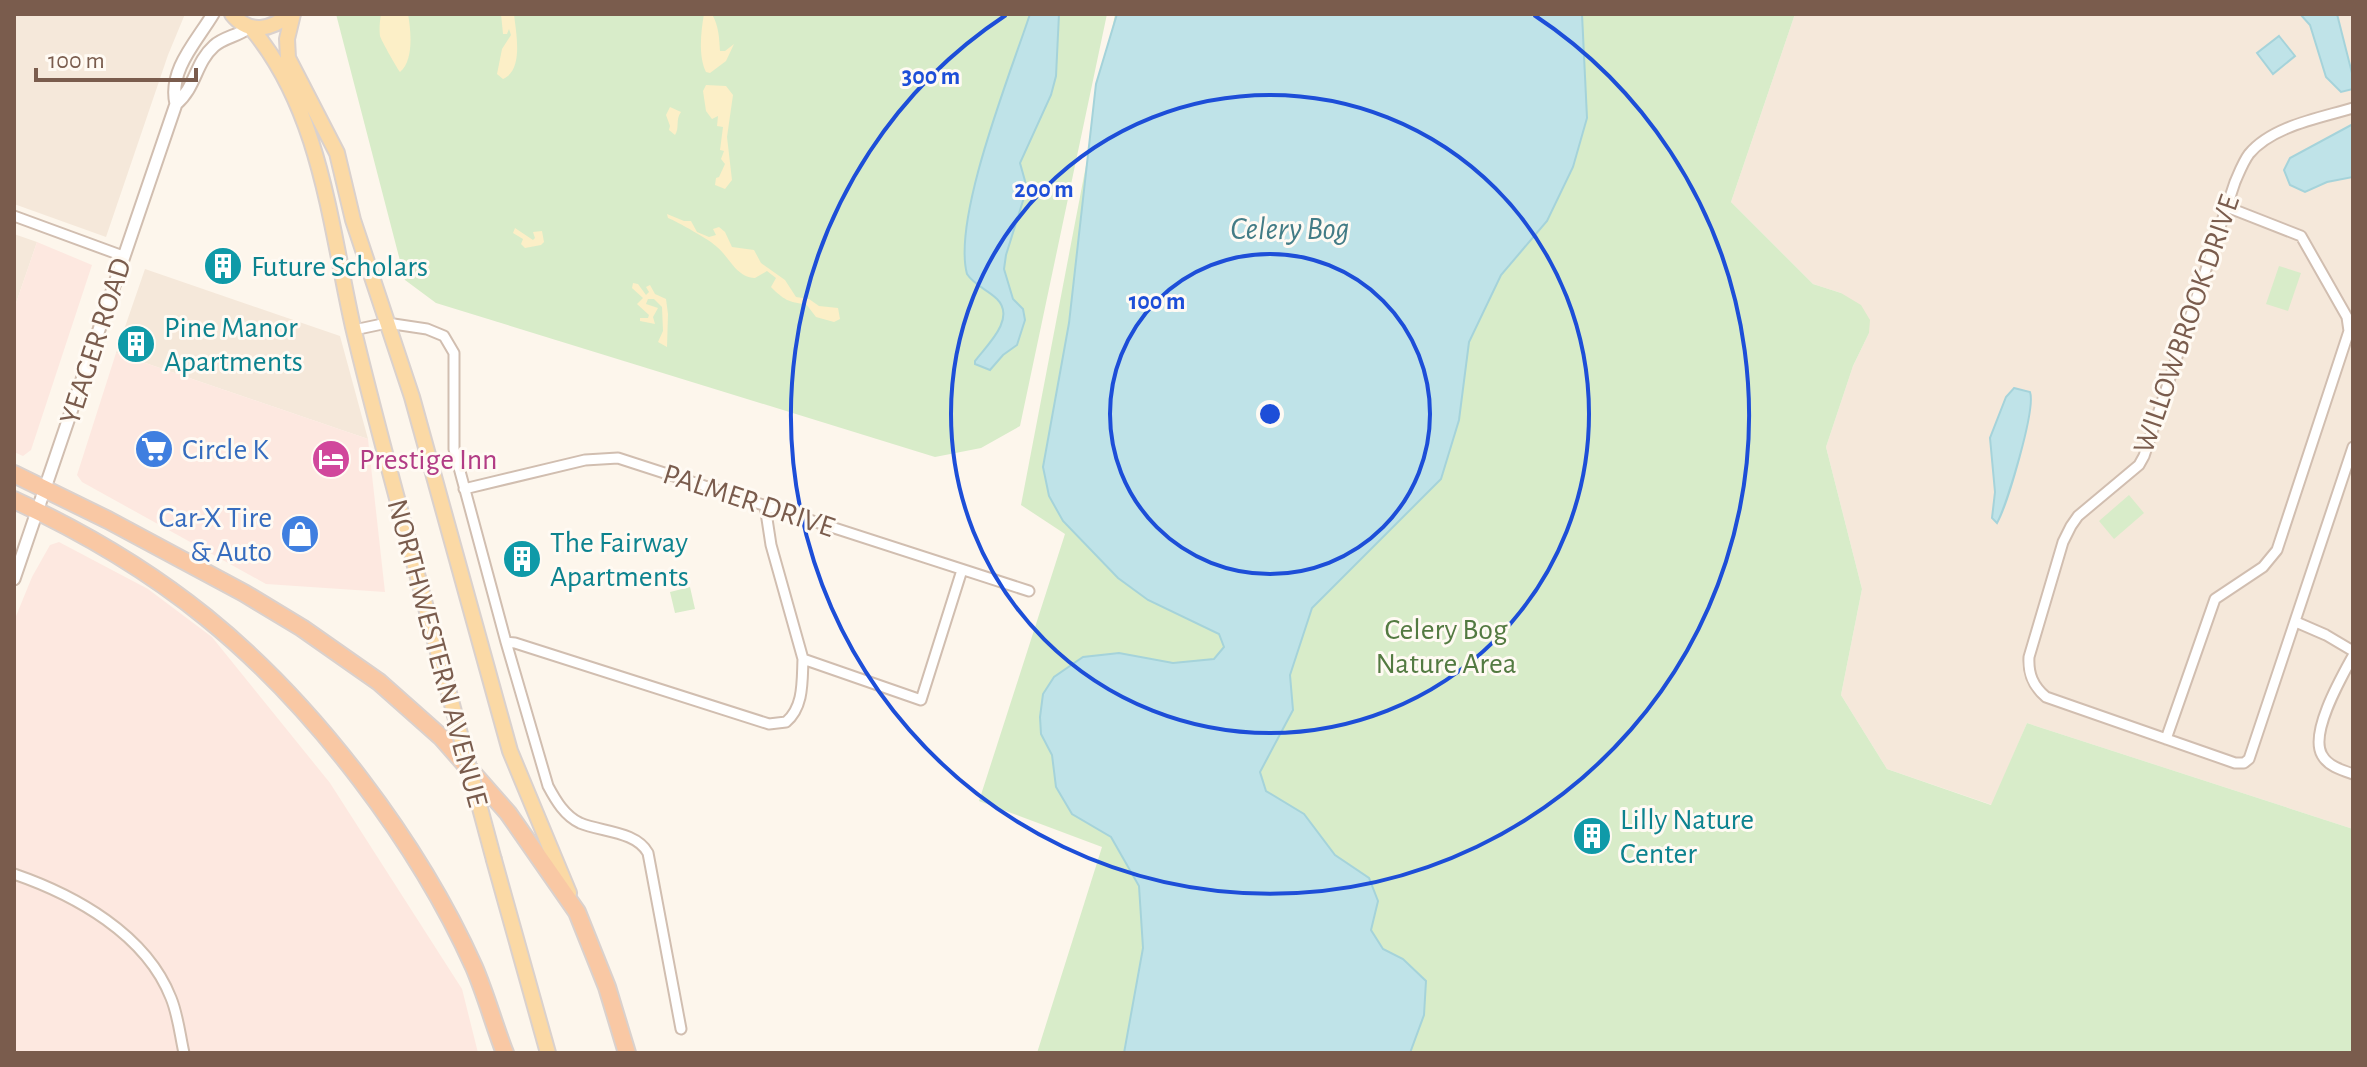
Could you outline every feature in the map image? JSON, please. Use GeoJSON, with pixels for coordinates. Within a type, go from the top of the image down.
{"type":"FeatureCollection","features":[{"type":"Feature","properties":{"kind":"highway"},"geometry":{"type":"LineString","coordinates":[[14,474],[244,593],[302,628],[379,682],[441,737],[485,785],[577,912],[607,987],[627,1053]]}},
{"type":"Feature","properties":{"kind":"highway"},"geometry":{"type":"LineString","coordinates":[[14,500],[129,560],[179,595],[243,647],[323,729],[398,829],[444,908],[475,969],[505,1053]]}},
{"type":"Feature","properties":{"kind":"main road","name":"NORTHWESTERN AVENUE"},"geometry":{"type":"LineString","coordinates":[[232,14],[261,40],[291,93],[314,146],[354,330],[422,593],[548,1053]]}},
{"type":"Feature","properties":{"kind":"main road","name":"NORTHWESTERN AVENUE"},"geometry":{"type":"LineString","coordinates":[[291,14],[288,58],[337,153],[353,220],[412,397],[510,751],[577,912]]}},
{"type":"Feature","properties":{"kind":"main road"},"geometry":{"type":"LineString","coordinates":[[250,29],[274,25],[291,14]]}},
{"type":"Feature","properties":{"kind":"street","name":"YEAGER ROAD"},"geometry":{"type":"LineString","coordinates":[[176,104],[173,90],[182,64],[213,14]]}},
{"type":"Feature","properties":{"kind":"street","name":"YEAGER ROAD"},"geometry":{"type":"LineString","coordinates":[[14,579],[176,104],[189,93],[200,64],[215,45],[250,29]]}},
{"type":"Feature","properties":{"kind":"street","name":"WILLOWBROOK DRIVE"},"geometry":{"type":"LineString","coordinates":[[2353,108],[2288,129],[2259,143],[2247,156],[2144,456],[2139,465],[2078,516],[2063,542],[2029,657],[2033,682],[2046,697],[2235,763],[2244,763],[2249,759],[2353,447]]}},
{"type":"Feature","properties":{"kind":"street"},"geometry":{"type":"LineString","coordinates":[[2166,739],[2215,599],[2263,567],[2277,550],[2350,324],[2301,236],[2227,207]]}},
{"type":"Feature","properties":{"kind":"street"},"geometry":{"type":"LineString","coordinates":[[14,216],[123,256]]}},
{"type":"Feature","properties":{"kind":"street"},"geometry":{"type":"LineString","coordinates":[[354,330],[387,323],[437,332],[444,336],[454,353],[452,439],[538,754],[556,801],[568,815],[580,823],[630,838],[644,846],[648,853],[681,1029]]}},
{"type":"Feature","properties":{"kind":"street","name":"PALMER DRIVE"},"geometry":{"type":"LineString","coordinates":[[464,489],[606,457],[631,461],[1029,591]]}},
{"type":"Feature","properties":{"kind":"street"},"geometry":{"type":"LineString","coordinates":[[506,642],[769,724],[786,722],[797,708],[803,659],[771,545],[765,506]]}},
{"type":"Feature","properties":{"kind":"street"},"geometry":{"type":"LineString","coordinates":[[803,659],[921,700],[962,570]]}},
{"type":"Feature","properties":{"kind":"street"},"geometry":{"type":"LineString","coordinates":[[2296,622],[2326,635],[2353,654],[2334,693],[2319,745],[2324,758],[2331,764],[2353,774]]}},
{"type":"Feature","properties":{"kind":"street"},"geometry":{"type":"LineString","coordinates":[[14,874],[73,897],[99,914],[151,963],[172,1000],[184,1053]]}},
{"type":"Feature","properties":{"kind":"shaded area"},"geometry":{"type":"Polygon","coordinates":[[[14,14],[185,14],[106,237],[14,204],[14,14]]]}},
{"type":"Feature","properties":{"kind":"shaded area"},"geometry":{"type":"Polygon","coordinates":[[[1795,14],[2353,14],[2353,829],[2027,723],[1992,805],[1887,769],[1841,695],[1862,589],[1826,447],[1853,366],[1869,333],[1841,293],[1813,284],[1731,202],[1795,14]]]}},
{"type":"Feature","properties":{"kind":"shaded area"},"geometry":{"type":"Polygon","coordinates":[[[14,234],[37,242],[14,309],[14,234]]]}},
{"type":"Feature","properties":{"kind":"shaded area"},"geometry":{"type":"Polygon","coordinates":[[[37,242],[92,265],[31,450],[23,456],[14,452],[14,309],[37,242]]]}},
{"type":"Feature","properties":{"kind":"shaded area"},"geometry":{"type":"Polygon","coordinates":[[[145,269],[340,336],[368,439],[116,353],[145,269]]]}},
{"type":"Feature","properties":{"kind":"shaded area"},"geometry":{"type":"Polygon","coordinates":[[[116,353],[368,439],[385,592],[266,584],[82,482],[77,475],[116,353]]]}},
{"type":"Feature","properties":{"kind":"shaded area"},"geometry":{"type":"Polygon","coordinates":[[[59,542],[148,589],[212,637],[330,783],[462,989],[478,1053],[14,1053],[14,621],[32,577],[50,545],[59,542]]]}},
{"type":"Feature","properties":{"kind":"green space"},"geometry":{"type":"Polygon","coordinates":[[[336,14],[1107,14],[1020,426],[981,448],[935,457],[436,303],[405,280],[336,14]]]}},
{"type":"Feature","properties":{"kind":"green space","name":"Celery Bog Nature Area"},"geometry":{"type":"Polygon","coordinates":[[[1115,14],[1795,14],[1731,202],[1813,284],[1841,293],[1861,305],[1870,320],[1869,333],[1853,366],[1826,447],[1862,589],[1841,695],[1887,769],[1991,805],[2027,723],[2353,829],[2353,1053],[1037,1053],[1102,847],[979,801],[1065,534],[1021,505],[1115,14]]]}},
{"type":"Feature","properties":{"kind":"green space"},"geometry":{"type":"Polygon","coordinates":[[[2279,266],[2301,273],[2288,311],[2266,304],[2279,266]]]}},
{"type":"Feature","properties":{"kind":"green space"},"geometry":{"type":"Polygon","coordinates":[[[2129,495],[2144,513],[2114,539],[2099,521],[2129,495]]]}},
{"type":"Feature","properties":{"kind":"green space"},"geometry":{"type":"Polygon","coordinates":[[[690,587],[695,609],[675,613],[670,592],[690,587]]]}},
{"type":"Feature","properties":{"kind":"sand"},"geometry":{"type":"Polygon","coordinates":[[[381,14],[408,14],[409,53],[400,72],[380,36],[381,14]]]}},
{"type":"Feature","properties":{"kind":"sand"},"geometry":{"type":"Polygon","coordinates":[[[501,14],[514,14],[517,41],[514,68],[503,79],[497,74],[502,49],[511,35],[509,29],[507,34],[503,34],[501,14]]]}},
{"type":"Feature","properties":{"kind":"sand"},"geometry":{"type":"Polygon","coordinates":[[[704,14],[712,14],[720,51],[734,44],[726,61],[710,73],[703,66],[701,51],[704,14]]]}},
{"type":"Feature","properties":{"kind":"sand"},"geometry":{"type":"Polygon","coordinates":[[[706,85],[726,86],[733,95],[727,137],[732,180],[725,189],[715,185],[725,164],[721,159],[724,151],[720,150],[723,127],[717,126],[718,116],[712,119],[706,111],[703,91],[706,85]]]}},
{"type":"Feature","properties":{"kind":"sand"},"geometry":{"type":"Polygon","coordinates":[[[670,107],[681,112],[675,135],[669,130],[666,115],[670,107]]]}},
{"type":"Feature","properties":{"kind":"sand"},"geometry":{"type":"Polygon","coordinates":[[[667,214],[691,221],[697,232],[709,237],[716,235],[713,229],[719,227],[732,247],[754,250],[761,263],[785,280],[796,297],[809,299],[819,306],[838,308],[840,319],[834,322],[816,317],[806,304],[783,297],[771,287],[776,278],[767,271],[755,278],[743,274],[714,244],[668,218],[667,214]]]}},
{"type":"Feature","properties":{"kind":"sand"},"geometry":{"type":"Polygon","coordinates":[[[515,228],[533,240],[533,232],[542,231],[544,242],[525,248],[521,244],[523,239],[513,233],[515,228]]]}},
{"type":"Feature","properties":{"kind":"sand"},"geometry":{"type":"Polygon","coordinates":[[[633,283],[638,284],[646,295],[649,292],[646,287],[650,285],[655,294],[666,299],[667,347],[658,342],[663,331],[662,307],[654,299],[648,299],[646,304],[658,308],[653,317],[655,324],[640,321],[640,318],[648,318],[649,315],[637,304],[643,298],[632,288],[633,283]]]}},
{"type":"Feature","properties":{"kind":"water"},"geometry":{"type":"Polygon","coordinates":[[[1030,14],[1059,14],[1056,76],[1051,95],[1020,163],[1027,188],[1004,269],[1013,299],[1023,309],[1025,320],[1017,345],[990,370],[975,364],[975,361],[992,341],[1001,324],[1002,307],[967,274],[965,249],[968,218],[986,145],[1030,14]]]}},
{"type":"Feature","properties":{"kind":"water","name":"Celery Bog"},"geometry":{"type":"Polygon","coordinates":[[[1117,14],[1582,14],[1587,118],[1573,167],[1547,221],[1501,275],[1469,342],[1459,420],[1441,479],[1312,608],[1290,675],[1293,710],[1260,772],[1266,791],[1304,814],[1335,855],[1369,878],[1378,901],[1371,930],[1383,949],[1403,959],[1426,981],[1424,1015],[1410,1053],[1124,1053],[1143,948],[1139,886],[1111,837],[1072,814],[1056,787],[1052,755],[1041,734],[1043,694],[1054,677],[1083,657],[1119,653],[1173,663],[1214,659],[1224,647],[1219,634],[1148,600],[1118,578],[1063,521],[1049,496],[1043,467],[1069,323],[1096,84],[1117,14]]]}},
{"type":"Feature","properties":{"kind":"water"},"geometry":{"type":"Polygon","coordinates":[[[2300,14],[2337,14],[2353,77],[2353,89],[2341,92],[2326,77],[2310,25],[2300,14]]]}},
{"type":"Feature","properties":{"kind":"water"},"geometry":{"type":"Polygon","coordinates":[[[2279,36],[2295,56],[2273,74],[2257,53],[2279,36]]]}},
{"type":"Feature","properties":{"kind":"water"},"geometry":{"type":"Polygon","coordinates":[[[2353,124],[2353,177],[2327,182],[2305,192],[2290,185],[2284,170],[2290,158],[2353,124]]]}},
{"type":"Feature","properties":{"kind":"water"},"geometry":{"type":"Polygon","coordinates":[[[2014,388],[2030,392],[2031,402],[2020,457],[1997,523],[1992,518],[1995,492],[1990,438],[2006,397],[2014,388]]]}},
{"type":"Feature","properties":{"kind":"place","name":"Future Scholars"},"geometry":{"type":"Point","coordinates":[223,266]}},
{"type":"Feature","properties":{"kind":"place","name":"Pine Manor Apartments"},"geometry":{"type":"Point","coordinates":[136,344]}},
{"type":"Feature","properties":{"kind":"place","name":"Circle K"},"geometry":{"type":"Point","coordinates":[154,449]}},
{"type":"Feature","properties":{"kind":"place","name":"Prestige Inn"},"geometry":{"type":"Point","coordinates":[331,459]}},
{"type":"Feature","properties":{"kind":"place","name":"Car-X Tire & Auto"},"geometry":{"type":"Point","coordinates":[300,534]}},
{"type":"Feature","properties":{"kind":"place","name":"The Fairway Apartments"},"geometry":{"type":"Point","coordinates":[522,559]}},
{"type":"Feature","properties":{"kind":"place","name":"Lilly Nature Center"},"geometry":{"type":"Point","coordinates":[1592,836]}}]}
